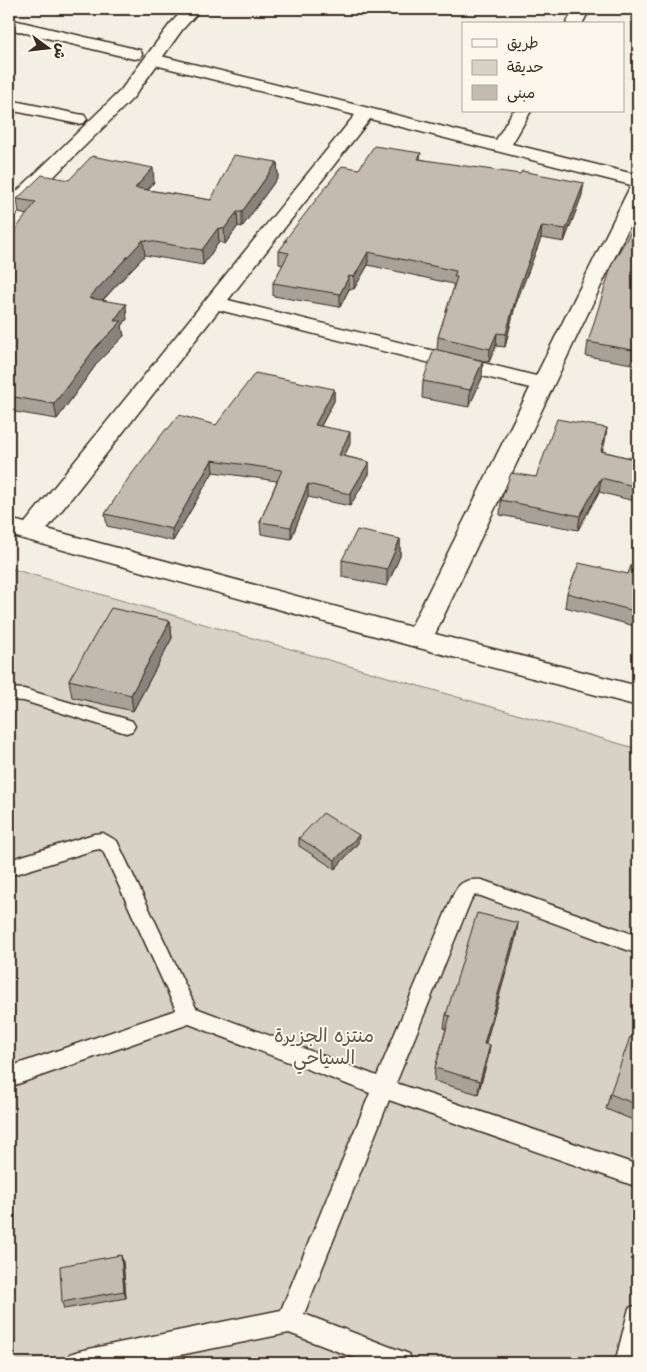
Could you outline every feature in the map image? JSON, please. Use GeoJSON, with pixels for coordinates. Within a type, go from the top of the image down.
{"type":"FeatureCollection","features":[{"type":"Feature","properties":{"kind":"street"},"geometry":{"type":"LineString","coordinates":[[157,24],[172,9]]}},
{"type":"Feature","properties":{"kind":"street"},"geometry":{"type":"LineString","coordinates":[[9,210],[127,94],[176,27],[193,9]]}},
{"type":"Feature","properties":{"kind":"street"},"geometry":{"type":"LineString","coordinates":[[575,22],[582,9]]}},
{"type":"Feature","properties":{"kind":"street"},"geometry":{"type":"LineString","coordinates":[[9,24],[134,54]]}},
{"type":"Feature","properties":{"kind":"street"},"geometry":{"type":"LineString","coordinates":[[50,146],[123,74],[134,54],[146,39]]}},
{"type":"Feature","properties":{"kind":"street"},"geometry":{"type":"LineString","coordinates":[[153,59],[638,181]]}},
{"type":"Feature","properties":{"kind":"street"},"geometry":{"type":"LineString","coordinates":[[9,105],[78,119]]}},
{"type":"Feature","properties":{"kind":"street"},"geometry":{"type":"LineString","coordinates":[[501,146],[521,112]]}},
{"type":"Feature","properties":{"kind":"street"},"geometry":{"type":"LineString","coordinates":[[366,114],[215,303],[20,530],[419,639],[638,696]]}},
{"type":"Feature","properties":{"kind":"street"},"geometry":{"type":"LineString","coordinates":[[419,639],[638,189]]}},
{"type":"Feature","properties":{"kind":"street"},"geometry":{"type":"LineString","coordinates":[[215,303],[542,384]]}},
{"type":"Feature","properties":{"kind":"lane"},"geometry":{"type":"LineString","coordinates":[[9,694],[24,695],[126,726]]}},
{"type":"Feature","properties":{"kind":"lane"},"geometry":{"type":"LineString","coordinates":[[9,868],[94,842],[103,841],[110,846],[188,1015]]}},
{"type":"Feature","properties":{"kind":"lane"},"geometry":{"type":"LineString","coordinates":[[289,1321],[463,895],[470,887],[482,888],[638,945]]}},
{"type":"Feature","properties":{"kind":"lane"},"geometry":{"type":"LineString","coordinates":[[9,1077],[188,1015],[383,1088],[638,1176]]}},
{"type":"Feature","properties":{"kind":"lane"},"geometry":{"type":"LineString","coordinates":[[627,1363],[638,1317]]}},
{"type":"Feature","properties":{"kind":"lane"},"geometry":{"type":"LineString","coordinates":[[79,1363],[289,1321],[400,1363]]}},
{"type":"Feature","properties":{"kind":"green space","name":"منتزه الجزيرة السياحي"},"geometry":{"type":"Polygon","coordinates":[[[9,568],[638,749],[638,1346],[634,1363],[9,1363],[9,568]]]}},
{"type":"Feature","properties":{"kind":"building"},"geometry":{"type":"Polygon","coordinates":[[[9,107],[15,108],[9,114],[9,107]]]}},
{"type":"Feature","properties":{"kind":"building"},"geometry":{"type":"Polygon","coordinates":[[[374,146],[421,153],[418,159],[520,174],[522,171],[584,183],[566,229],[542,226],[517,293],[506,334],[497,333],[490,349],[438,337],[457,277],[454,277],[456,271],[368,252],[354,277],[349,276],[340,294],[273,283],[289,253],[279,251],[287,240],[285,240],[342,166],[359,169],[374,146]]]}},
{"type":"Feature","properties":{"kind":"building"},"geometry":{"type":"Polygon","coordinates":[[[234,155],[277,162],[242,212],[237,212],[224,229],[218,228],[202,250],[143,240],[89,298],[126,304],[114,321],[122,321],[96,347],[54,404],[9,396],[9,238],[36,202],[17,199],[42,175],[69,180],[92,156],[153,168],[135,188],[211,200],[234,155]]]}},
{"type":"Feature","properties":{"kind":"building"},"geometry":{"type":"Polygon","coordinates":[[[631,231],[638,233],[638,351],[588,342],[612,264],[631,231]]]}},
{"type":"Feature","properties":{"kind":"building"},"geometry":{"type":"Polygon","coordinates":[[[434,349],[483,361],[470,390],[423,381],[434,349]]]}},
{"type":"Feature","properties":{"kind":"building"},"geometry":{"type":"Polygon","coordinates":[[[255,373],[334,389],[315,425],[350,432],[339,455],[369,462],[350,494],[308,484],[291,527],[260,522],[282,470],[212,460],[172,529],[105,514],[128,479],[179,415],[216,425],[255,373]]]}},
{"type":"Feature","properties":{"kind":"building"},"geometry":{"type":"Polygon","coordinates":[[[557,419],[607,428],[601,451],[638,460],[638,487],[601,478],[580,516],[501,500],[511,473],[536,477],[557,419]]]}},
{"type":"Feature","properties":{"kind":"building"},"geometry":{"type":"Polygon","coordinates":[[[357,530],[400,539],[387,569],[342,560],[357,530]]]}},
{"type":"Feature","properties":{"kind":"building"},"geometry":{"type":"Polygon","coordinates":[[[638,548],[638,612],[567,593],[579,563],[628,574],[638,548]]]}},
{"type":"Feature","properties":{"kind":"building"},"geometry":{"type":"Polygon","coordinates":[[[111,608],[170,621],[131,695],[69,680],[111,608]]]}},
{"type":"Feature","properties":{"kind":"building"},"geometry":{"type":"Polygon","coordinates":[[[323,813],[359,835],[335,860],[299,838],[323,813]]]}},
{"type":"Feature","properties":{"kind":"building"},"geometry":{"type":"Polygon","coordinates":[[[477,913],[518,923],[484,1044],[490,1045],[480,1081],[435,1068],[450,1016],[446,1015],[477,913]]]}},
{"type":"Feature","properties":{"kind":"building"},"geometry":{"type":"Polygon","coordinates":[[[630,1037],[638,1040],[638,1105],[610,1094],[630,1037]]]}},
{"type":"Feature","properties":{"kind":"building"},"geometry":{"type":"Polygon","coordinates":[[[121,1255],[124,1291],[62,1302],[60,1266],[121,1255]]]}}]}
